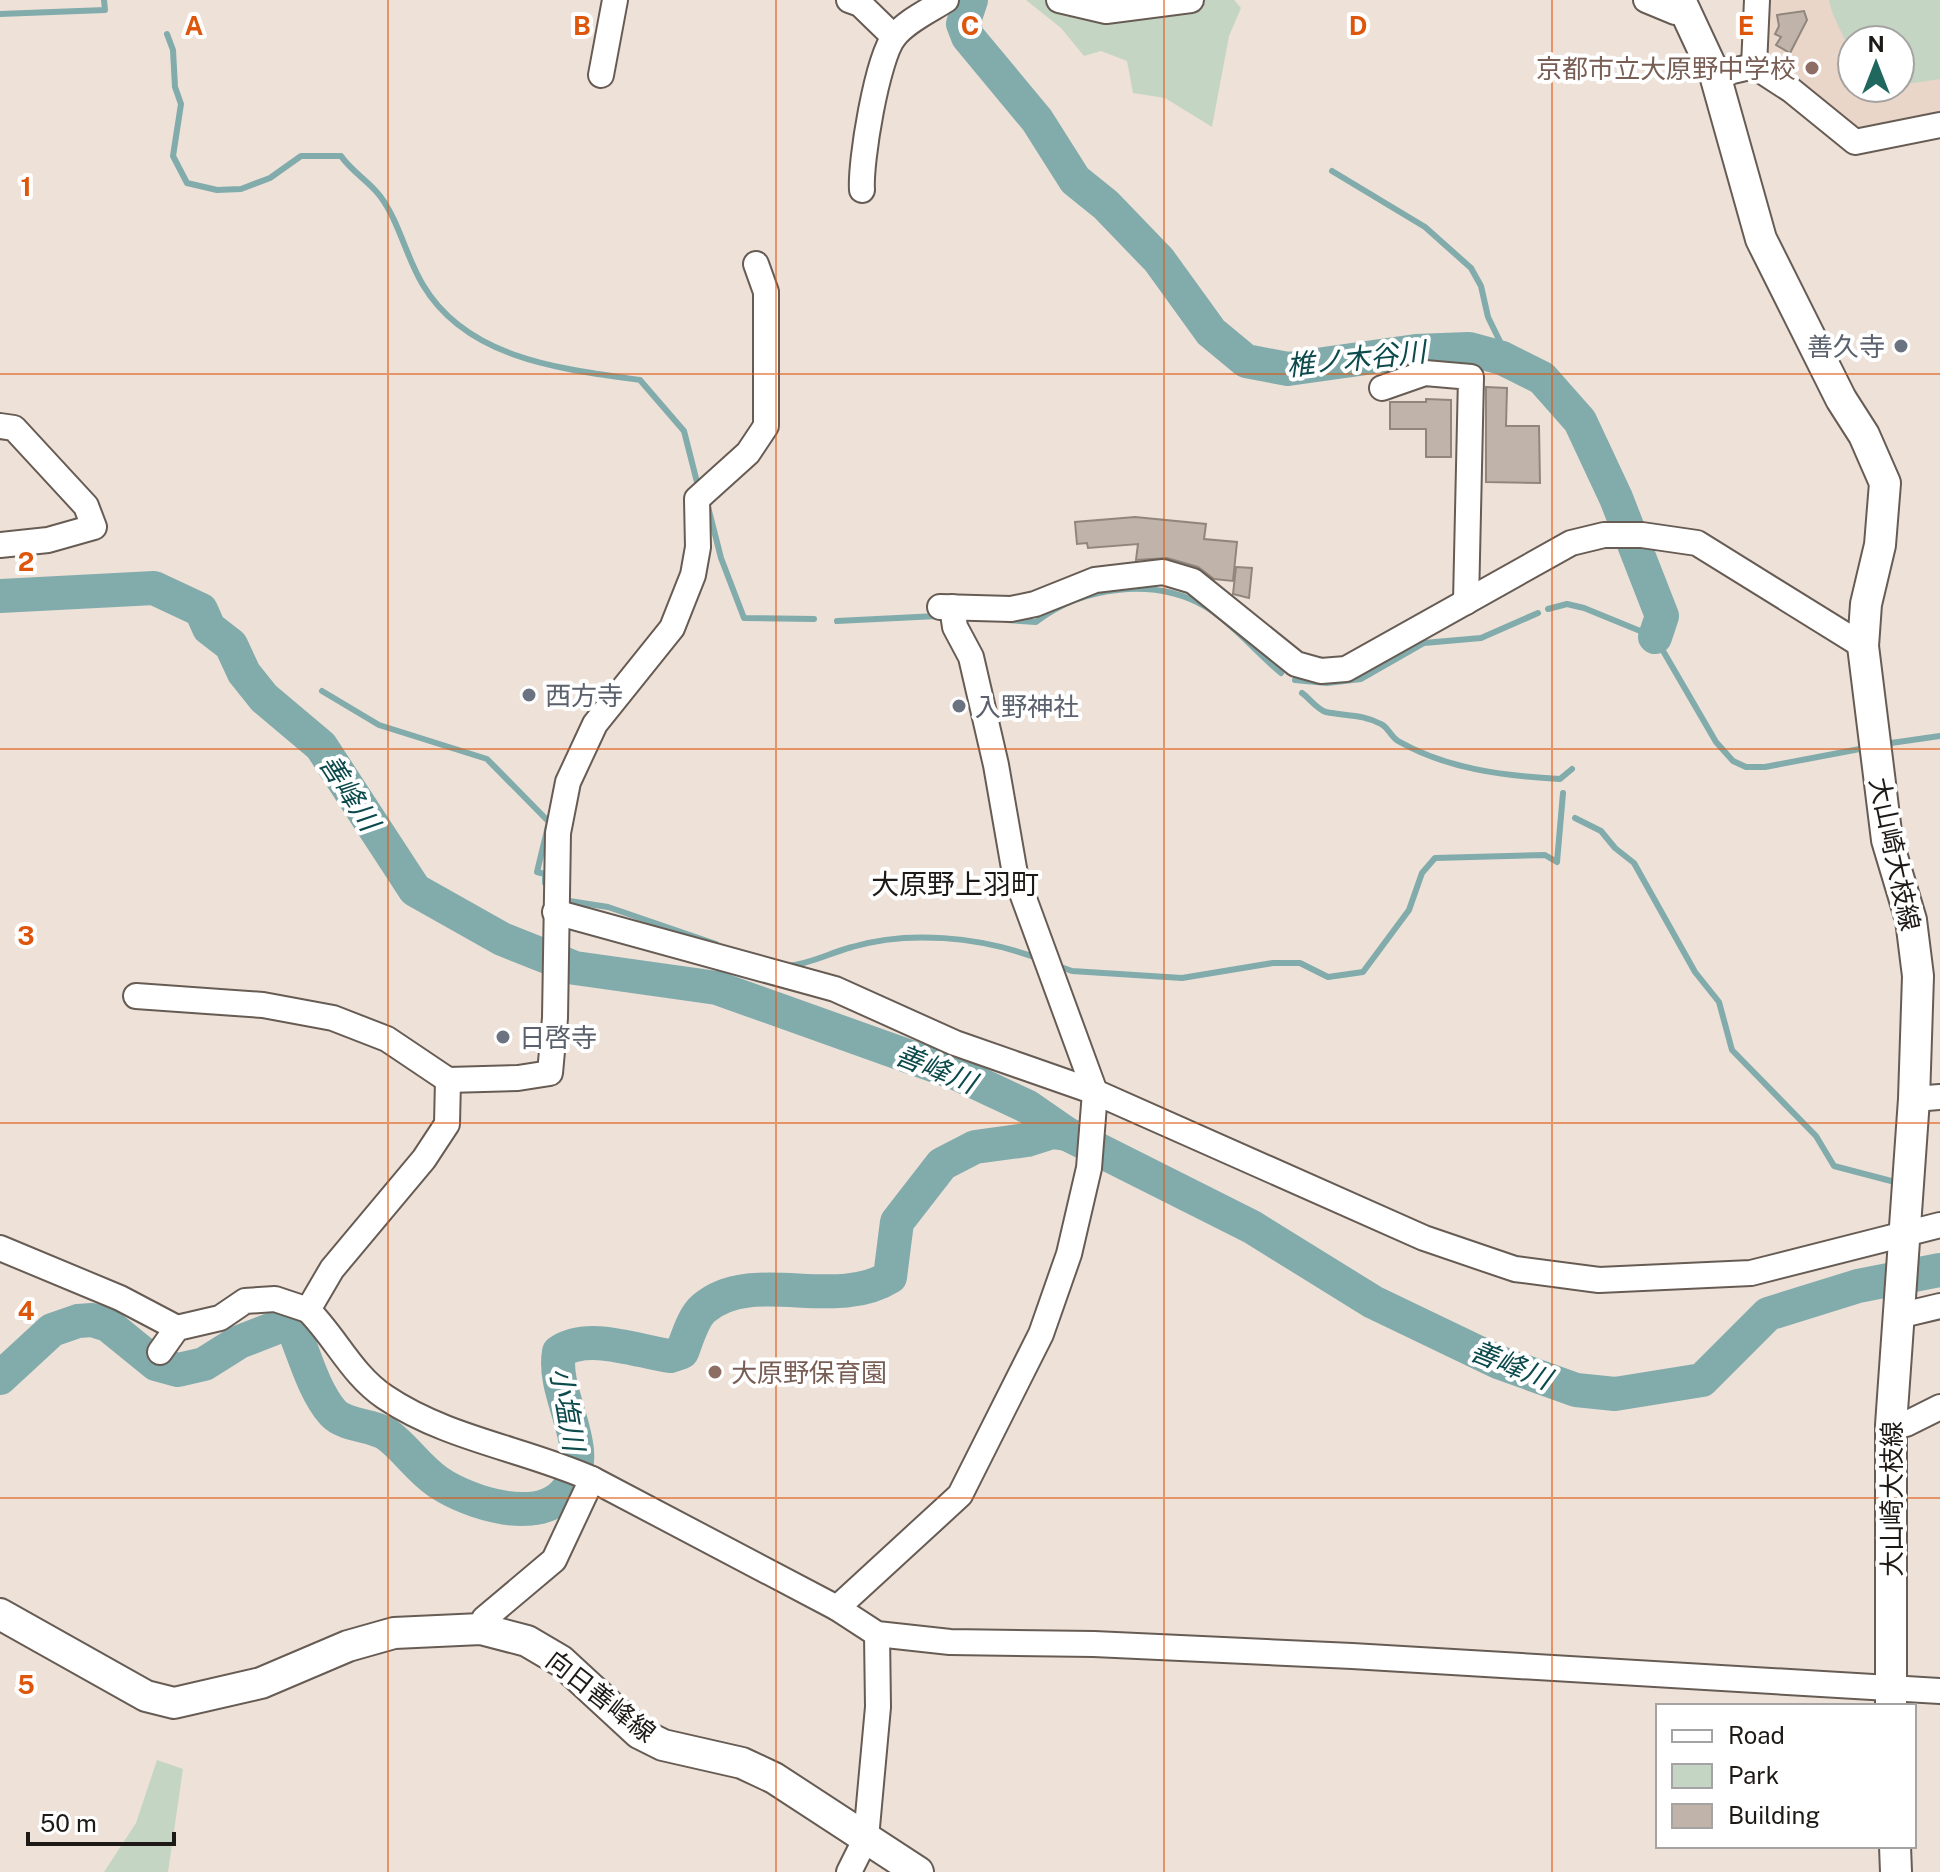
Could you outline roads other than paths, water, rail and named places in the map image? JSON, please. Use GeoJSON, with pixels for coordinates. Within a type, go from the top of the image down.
{"type":"FeatureCollection","features":[{"type":"Feature","properties":{"kind":"main road","name":"大山崎大枝線"},"geometry":{"type":"LineString","coordinates":[[1682,4],[1715,75],[1761,239],[1841,399],[1864,435],[1885,483],[1880,545],[1866,604],[1863,646],[1887,840],[1911,920],[1927,1098],[1904,1240],[1891,1425],[1891,1697]]}},
{"type":"Feature","properties":{"kind":"main road","name":"向日善峰線"},"geometry":{"type":"LineString","coordinates":[[0,1614],[146,1696],[174,1703],[261,1683],[348,1646],[394,1633],[481,1629],[527,1641],[561,1661],[639,1733],[663,1745],[742,1763],[774,1778],[918,1872]]}},
{"type":"Feature","properties":{"kind":"main road"},"geometry":{"type":"LineString","coordinates":[[1895,1848],[1896,1872]]}},
{"type":"Feature","properties":{"kind":"street"},"geometry":{"type":"LineString","coordinates":[[601,75],[615,0]]}},
{"type":"Feature","properties":{"kind":"street"},"geometry":{"type":"LineString","coordinates":[[849,0],[860,4],[894,37]]}},
{"type":"Feature","properties":{"kind":"street"},"geometry":{"type":"LineString","coordinates":[[862,190],[860,169],[874,96],[894,37],[946,0]]}},
{"type":"Feature","properties":{"kind":"street"},"geometry":{"type":"LineString","coordinates":[[1059,0],[1106,11],[1191,0]]}},
{"type":"Feature","properties":{"kind":"street"},"geometry":{"type":"LineString","coordinates":[[1646,0],[1675,12],[1682,4]]}},
{"type":"Feature","properties":{"kind":"street"},"geometry":{"type":"LineString","coordinates":[[1754,66],[1757,0]]}},
{"type":"Feature","properties":{"kind":"street"},"geometry":{"type":"LineString","coordinates":[[1715,75],[1754,66],[1791,90],[1855,142],[1940,125]]}},
{"type":"Feature","properties":{"kind":"street"},"geometry":{"type":"LineString","coordinates":[[136,996],[263,1005],[333,1018],[387,1039],[448,1080],[518,1078],[550,1073],[556,973],[558,833],[568,782],[595,724],[672,628],[693,575],[704,494],[748,453],[766,426],[766,292],[756,264]]}},
{"type":"Feature","properties":{"kind":"street"},"geometry":{"type":"LineString","coordinates":[[1382,388],[1425,373],[1471,377],[1466,602]]}},
{"type":"Feature","properties":{"kind":"street"},"geometry":{"type":"LineString","coordinates":[[0,426],[14,428],[86,506],[94,527],[48,540],[0,545]]}},
{"type":"Feature","properties":{"kind":"street"},"geometry":{"type":"LineString","coordinates":[[837,1608],[960,1495],[1041,1334],[1069,1254],[1089,1168],[1096,1097],[1088,1064],[1015,874],[996,765],[971,657],[946,607],[1011,609],[1035,604],[1095,580],[1163,572],[1193,581],[1296,664],[1321,671],[1346,669],[1571,543],[1604,535],[1642,535],[1697,543],[1863,646]]}},
{"type":"Feature","properties":{"kind":"street"},"geometry":{"type":"LineString","coordinates":[[555,918],[835,989],[955,1043],[1096,1097],[1424,1238],[1515,1269],[1599,1280],[1751,1273],[1904,1240],[1940,1225]]}},
{"type":"Feature","properties":{"kind":"street"},"geometry":{"type":"LineString","coordinates":[[308,1310],[332,1269],[424,1159],[447,1124],[448,1080]]}},
{"type":"Feature","properties":{"kind":"street"},"geometry":{"type":"LineString","coordinates":[[0,1248],[120,1298],[177,1328],[220,1318],[245,1301],[275,1299],[308,1310],[326,1329],[349,1365],[386,1398],[458,1433],[544,1458],[581,1474],[837,1608],[877,1634],[950,1642],[1109,1644],[1709,1674],[1891,1697],[1940,1691]]}},
{"type":"Feature","properties":{"kind":"street"},"geometry":{"type":"LineString","coordinates":[[1899,1313],[1940,1306]]}},
{"type":"Feature","properties":{"kind":"street"},"geometry":{"type":"LineString","coordinates":[[160,1352],[177,1328]]}},
{"type":"Feature","properties":{"kind":"street"},"geometry":{"type":"LineString","coordinates":[[1891,1425],[1906,1424],[1940,1407]]}},
{"type":"Feature","properties":{"kind":"street"},"geometry":{"type":"LineString","coordinates":[[481,1629],[484,1619],[554,1560],[581,1474]]}},
{"type":"Feature","properties":{"kind":"street"},"geometry":{"type":"LineString","coordinates":[[849,1872],[866,1838],[878,1707],[877,1634]]}},
{"type":"Feature","properties":{"kind":"waterway"},"geometry":{"type":"LineString","coordinates":[[0,14],[105,10],[104,0]]}},
{"type":"Feature","properties":{"kind":"waterway","name":"椎ノ木谷川"},"geometry":{"type":"LineString","coordinates":[[971,0],[963,24],[968,37],[1037,120],[1075,180],[1106,205],[1159,260],[1211,332],[1246,361],[1288,369],[1416,351],[1469,349],[1502,358],[1542,378],[1580,421],[1616,498],[1662,616],[1655,637]]}},
{"type":"Feature","properties":{"kind":"waterway"},"geometry":{"type":"LineString","coordinates":[[167,34],[173,50],[175,87],[181,104],[173,156],[187,183],[217,190],[241,189],[270,178],[301,156],[341,156],[387,206],[417,274],[442,310],[464,330],[518,356],[548,365],[640,380],[684,431],[699,490]]}},
{"type":"Feature","properties":{"kind":"waterway"},"geometry":{"type":"LineString","coordinates":[[1332,171],[1425,227],[1471,268],[1481,286],[1488,317],[1510,362]]}},
{"type":"Feature","properties":{"kind":"waterway"},"geometry":{"type":"LineString","coordinates":[[706,499],[721,558],[744,618],[814,619]]}},
{"type":"Feature","properties":{"kind":"waterway","name":"善峰川"},"geometry":{"type":"LineString","coordinates":[[0,596],[154,588],[201,610],[209,628],[231,645],[244,673],[264,698],[321,746],[415,890],[502,939],[575,968],[717,988],[958,1074],[1028,1107],[1067,1134],[1252,1227],[1373,1302],[1498,1362],[1576,1390],[1615,1394],[1702,1380],[1768,1314],[1858,1286],[1940,1270]]}},
{"type":"Feature","properties":{"kind":"waterway"},"geometry":{"type":"LineString","coordinates":[[1007,620],[1036,622],[1075,600],[1119,590],[1164,592],[1186,598],[1215,613],[1281,673]]}},
{"type":"Feature","properties":{"kind":"waterway"},"geometry":{"type":"LineString","coordinates":[[1548,609],[1567,604],[1584,608],[1655,637],[1716,742],[1733,761],[1746,767],[1765,767],[1865,748]]}},
{"type":"Feature","properties":{"kind":"waterway"},"geometry":{"type":"LineString","coordinates":[[1295,680],[1327,683],[1361,679],[1424,643],[1481,638],[1538,613]]}},
{"type":"Feature","properties":{"kind":"waterway"},"geometry":{"type":"LineString","coordinates":[[837,621],[937,616]]}},
{"type":"Feature","properties":{"kind":"waterway"},"geometry":{"type":"LineString","coordinates":[[322,691],[379,725],[487,759],[549,822],[537,872],[545,874],[545,883]]}},
{"type":"Feature","properties":{"kind":"waterway"},"geometry":{"type":"LineString","coordinates":[[1302,693],[1323,711],[1374,721],[1383,725],[1398,741],[1456,765],[1518,776],[1560,779],[1572,769]]}},
{"type":"Feature","properties":{"kind":"waterway"},"geometry":{"type":"LineString","coordinates":[[1884,744],[1940,736]]}},
{"type":"Feature","properties":{"kind":"waterway"},"geometry":{"type":"LineString","coordinates":[[1055,965],[1072,971],[1182,978],[1273,963],[1300,963],[1328,977],[1363,972],[1409,910],[1422,873],[1435,858],[1545,855],[1557,862],[1563,793]]}},
{"type":"Feature","properties":{"kind":"waterway"},"geometry":{"type":"LineString","coordinates":[[1575,818],[1601,831],[1615,848],[1634,863],[1695,972],[1719,1002],[1732,1050],[1816,1136],[1834,1166],[1895,1182]]}},
{"type":"Feature","properties":{"kind":"waterway"},"geometry":{"type":"LineString","coordinates":[[563,900],[608,907],[716,944]]}},
{"type":"Feature","properties":{"kind":"waterway"},"geometry":{"type":"LineString","coordinates":[[787,966],[874,942],[920,937],[990,945],[1034,957]]}},
{"type":"Feature","properties":{"kind":"waterway","name":"小塩川"},"geometry":{"type":"LineString","coordinates":[[0,1378],[52,1330],[78,1321],[92,1320],[108,1325],[156,1364],[178,1370],[204,1364],[239,1342],[283,1325],[294,1330],[320,1395],[339,1418],[383,1432],[431,1477],[451,1490],[504,1508],[541,1507],[556,1500],[568,1489],[575,1473],[577,1456],[558,1369],[559,1352],[571,1346],[598,1343],[670,1356],[682,1352],[700,1312],[724,1296],[769,1289],[844,1291],[868,1287],[890,1277],[897,1222],[942,1164],[975,1147],[1027,1140],[1052,1132],[1067,1134]]}},
{"type":"Feature","properties":{"kind":"place","name":"京都市立大原野中学校"},"geometry":{"type":"Point","coordinates":[1812,68]}},
{"type":"Feature","properties":{"kind":"place","name":"善久寺"},"geometry":{"type":"Point","coordinates":[1901,346]}},
{"type":"Feature","properties":{"kind":"place","name":"西方寺"},"geometry":{"type":"Point","coordinates":[529,695]}},
{"type":"Feature","properties":{"kind":"place","name":"入野神社"},"geometry":{"type":"Point","coordinates":[959,706]}},
{"type":"Feature","properties":{"kind":"place","name":"日啓寺"},"geometry":{"type":"Point","coordinates":[503,1037]}},
{"type":"Feature","properties":{"kind":"place","name":"大原野保育園"},"geometry":{"type":"Point","coordinates":[715,1372]}},
{"type":"Feature","properties":{"kind":"district","name":"大原野上羽町"},"geometry":{"type":"Point","coordinates":[955,883]}}]}
